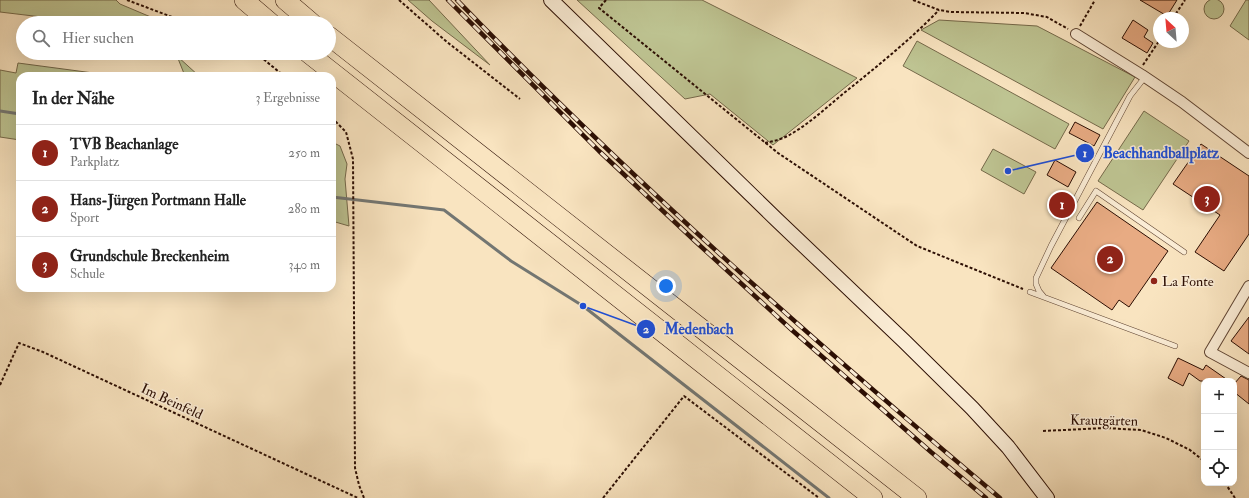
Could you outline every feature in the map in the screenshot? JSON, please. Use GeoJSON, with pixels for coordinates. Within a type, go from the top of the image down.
{"type":"FeatureCollection","features":[{"type":"Feature","properties":{"kind":"highway"},"geometry":{"type":"LineString","coordinates":[[244,0],[263,16]]}},
{"type":"Feature","properties":{"kind":"highway"},"geometry":{"type":"LineString","coordinates":[[284,0],[303,16]]}},
{"type":"Feature","properties":{"kind":"highway"},"geometry":{"type":"LineString","coordinates":[[336,42],[917,498]]}},
{"type":"Feature","properties":{"kind":"highway"},"geometry":{"type":"LineString","coordinates":[[317,60],[332,72]]}},
{"type":"Feature","properties":{"kind":"highway"},"geometry":{"type":"LineString","coordinates":[[336,75],[873,498]]}},
{"type":"Feature","properties":{"kind":"main road"},"geometry":{"type":"LineString","coordinates":[[551,0],[972,408],[1008,447],[1047,498]]}},
{"type":"Feature","properties":{"kind":"street"},"geometry":{"type":"LineString","coordinates":[[1076,34],[1182,102],[1249,153]]}},
{"type":"Feature","properties":{"kind":"street"},"geometry":{"type":"LineString","coordinates":[[1249,286],[1210,352],[1249,373]]}},
{"type":"Feature","properties":{"kind":"lane"},"geometry":{"type":"LineString","coordinates":[[1044,297],[1038,291],[1036,278],[1051,246],[1142,75]]}},
{"type":"Feature","properties":{"kind":"lane"},"geometry":{"type":"LineString","coordinates":[[1079,218],[1096,191],[1184,252]]}},
{"type":"Feature","properties":{"kind":"lane"},"geometry":{"type":"LineString","coordinates":[[1030,292],[1175,346]]}},
{"type":"Feature","properties":{"kind":"path"},"geometry":{"type":"LineString","coordinates":[[127,0],[169,16]]}},
{"type":"Feature","properties":{"kind":"path"},"geometry":{"type":"LineString","coordinates":[[398,0],[447,42],[520,99]]}},
{"type":"Feature","properties":{"kind":"path"},"geometry":{"type":"LineString","coordinates":[[606,0],[599,8],[765,143],[917,246],[1030,292]]}},
{"type":"Feature","properties":{"kind":"path"},"geometry":{"type":"LineString","coordinates":[[913,0],[939,10],[951,12],[1024,13],[1047,17],[1076,34],[1095,0]]}},
{"type":"Feature","properties":{"kind":"path"},"geometry":{"type":"LineString","coordinates":[[1178,12],[1185,0]]}},
{"type":"Feature","properties":{"kind":"path"},"geometry":{"type":"LineString","coordinates":[[765,143],[777,141],[791,134],[812,119],[924,26],[939,10]]}},
{"type":"Feature","properties":{"kind":"path"},"geometry":{"type":"LineString","coordinates":[[1142,75],[1156,48]]}},
{"type":"Feature","properties":{"kind":"path"},"geometry":{"type":"LineString","coordinates":[[265,60],[279,72]]}},
{"type":"Feature","properties":{"kind":"path"},"geometry":{"type":"LineString","coordinates":[[336,122],[346,132],[353,159],[355,468],[364,498]]}},
{"type":"Feature","properties":{"kind":"path","name":"Im Beinfeld"},"geometry":{"type":"LineString","coordinates":[[0,385],[19,343],[43,352],[358,498]]}},
{"type":"Feature","properties":{"kind":"path"},"geometry":{"type":"LineString","coordinates":[[603,498],[684,396],[819,498]]}},
{"type":"Feature","properties":{"kind":"path","name":"Krautgärten"},"geometry":{"type":"LineString","coordinates":[[1043,431],[1105,428],[1141,430],[1166,438],[1190,450],[1201,459]]}},
{"type":"Feature","properties":{"kind":"path"},"geometry":{"type":"LineString","coordinates":[[1227,486],[1235,498]]}},
{"type":"Feature","properties":{"kind":"green space"},"geometry":{"type":"Polygon","coordinates":[[[1214,-1],[1221,2],[1224,9],[1221,16],[1214,19],[1207,16],[1204,9],[1207,2],[1214,-1]]]}},
{"type":"Feature","properties":{"kind":"green space"},"geometry":{"type":"Polygon","coordinates":[[[0,0],[116,0],[120,4],[148,16],[33,16],[0,12],[0,0]]]}},
{"type":"Feature","properties":{"kind":"green space"},"geometry":{"type":"Polygon","coordinates":[[[408,0],[429,0],[490,65],[432,21],[408,0]]]}},
{"type":"Feature","properties":{"kind":"green space"},"geometry":{"type":"Polygon","coordinates":[[[577,0],[702,0],[857,78],[773,145],[710,94],[685,99],[577,0]]]}},
{"type":"Feature","properties":{"kind":"green space"},"geometry":{"type":"Polygon","coordinates":[[[1246,0],[1249,0],[1249,40],[1230,26],[1246,0]]]}},
{"type":"Feature","properties":{"kind":"green space"},"geometry":{"type":"Polygon","coordinates":[[[939,20],[1037,26],[1135,77],[1103,129],[921,30],[939,20]]]}},
{"type":"Feature","properties":{"kind":"green space"},"geometry":{"type":"Polygon","coordinates":[[[917,41],[1069,124],[1055,149],[903,66],[917,41]]]}},
{"type":"Feature","properties":{"kind":"green space"},"geometry":{"type":"Polygon","coordinates":[[[179,60],[181,60],[195,72],[183,72],[179,60]]]}},
{"type":"Feature","properties":{"kind":"green space"},"geometry":{"type":"Polygon","coordinates":[[[18,63],[86,72],[16,72],[18,63]]]}},
{"type":"Feature","properties":{"kind":"green space"},"geometry":{"type":"Polygon","coordinates":[[[0,70],[16,73],[16,139],[0,137],[0,70]]]}},
{"type":"Feature","properties":{"kind":"green space"},"geometry":{"type":"Polygon","coordinates":[[[1144,111],[1189,141],[1143,210],[1098,181],[1144,111]]]}},
{"type":"Feature","properties":{"kind":"green space"},"geometry":{"type":"Polygon","coordinates":[[[336,144],[340,146],[347,164],[345,179],[349,226],[336,222],[336,144]]]}},
{"type":"Feature","properties":{"kind":"green space"},"geometry":{"type":"Polygon","coordinates":[[[993,149],[1036,172],[1024,194],[981,170],[993,149]]]}},
{"type":"Feature","properties":{"kind":"building"},"geometry":{"type":"Polygon","coordinates":[[[1140,0],[1177,0],[1170,12],[1160,12],[1140,0]]]}},
{"type":"Feature","properties":{"kind":"building"},"geometry":{"type":"Polygon","coordinates":[[[1133,20],[1148,30],[1144,37],[1153,43],[1147,53],[1122,38],[1133,20]]]}},
{"type":"Feature","properties":{"kind":"building"},"geometry":{"type":"Polygon","coordinates":[[[1075,122],[1100,135],[1094,146],[1069,133],[1075,122]]]}},
{"type":"Feature","properties":{"kind":"building"},"geometry":{"type":"Polygon","coordinates":[[[1201,144],[1249,176],[1249,234],[1224,271],[1195,252],[1220,215],[1173,184],[1201,144]]]}},
{"type":"Feature","properties":{"kind":"building"},"geometry":{"type":"Polygon","coordinates":[[[1055,160],[1076,172],[1068,187],[1047,175],[1055,160]]]}},
{"type":"Feature","properties":{"kind":"building"},"geometry":{"type":"Polygon","coordinates":[[[1097,202],[1168,251],[1129,307],[1119,300],[1112,310],[1051,268],[1097,202]]]}},
{"type":"Feature","properties":{"kind":"building"},"geometry":{"type":"Polygon","coordinates":[[[1249,317],[1249,354],[1231,341],[1249,317]]]}},
{"type":"Feature","properties":{"kind":"building"},"geometry":{"type":"Polygon","coordinates":[[[1178,358],[1203,370],[1206,365],[1225,378],[1201,378],[1200,381],[1189,373],[1183,386],[1168,378],[1178,358]]]}},
{"type":"Feature","properties":{"kind":"building"},"geometry":{"type":"Polygon","coordinates":[[[1241,376],[1249,380],[1249,404],[1237,394],[1237,381],[1241,376]]]}},
{"type":"Feature","properties":{"kind":"waterway"},"geometry":{"type":"LineString","coordinates":[[0,111],[16,113]]}},
{"type":"Feature","properties":{"kind":"waterway"},"geometry":{"type":"LineString","coordinates":[[336,197],[444,210],[511,261],[583,306],[829,498]]}},
{"type":"Feature","properties":{"kind":"railway"},"geometry":{"type":"LineString","coordinates":[[448,0],[599,151],[696,242],[793,331],[931,452],[986,498]]}},
{"type":"Feature","properties":{"kind":"railway"},"geometry":{"type":"LineString","coordinates":[[457,0],[522,66],[654,194],[791,318],[1000,498]]}},
{"type":"Feature","properties":{"kind":"place","name":"Beachhandballplatz"},"geometry":{"type":"Point","coordinates":[1008,171]}},
{"type":"Feature","properties":{"kind":"place","name":"Grundschule Breckenheim"},"geometry":{"type":"Point","coordinates":[1207,199]}},
{"type":"Feature","properties":{"kind":"place","name":"TVB Beachanlage"},"geometry":{"type":"Point","coordinates":[1062,205]}},
{"type":"Feature","properties":{"kind":"place","name":"Hans-Jürgen Portmann Halle"},"geometry":{"type":"Point","coordinates":[1110,259]}},
{"type":"Feature","properties":{"kind":"place","name":"La Fonte"},"geometry":{"type":"Point","coordinates":[1154,281]}},
{"type":"Feature","properties":{"kind":"place","name":"Medenbach"},"geometry":{"type":"Point","coordinates":[583,306]}}]}
